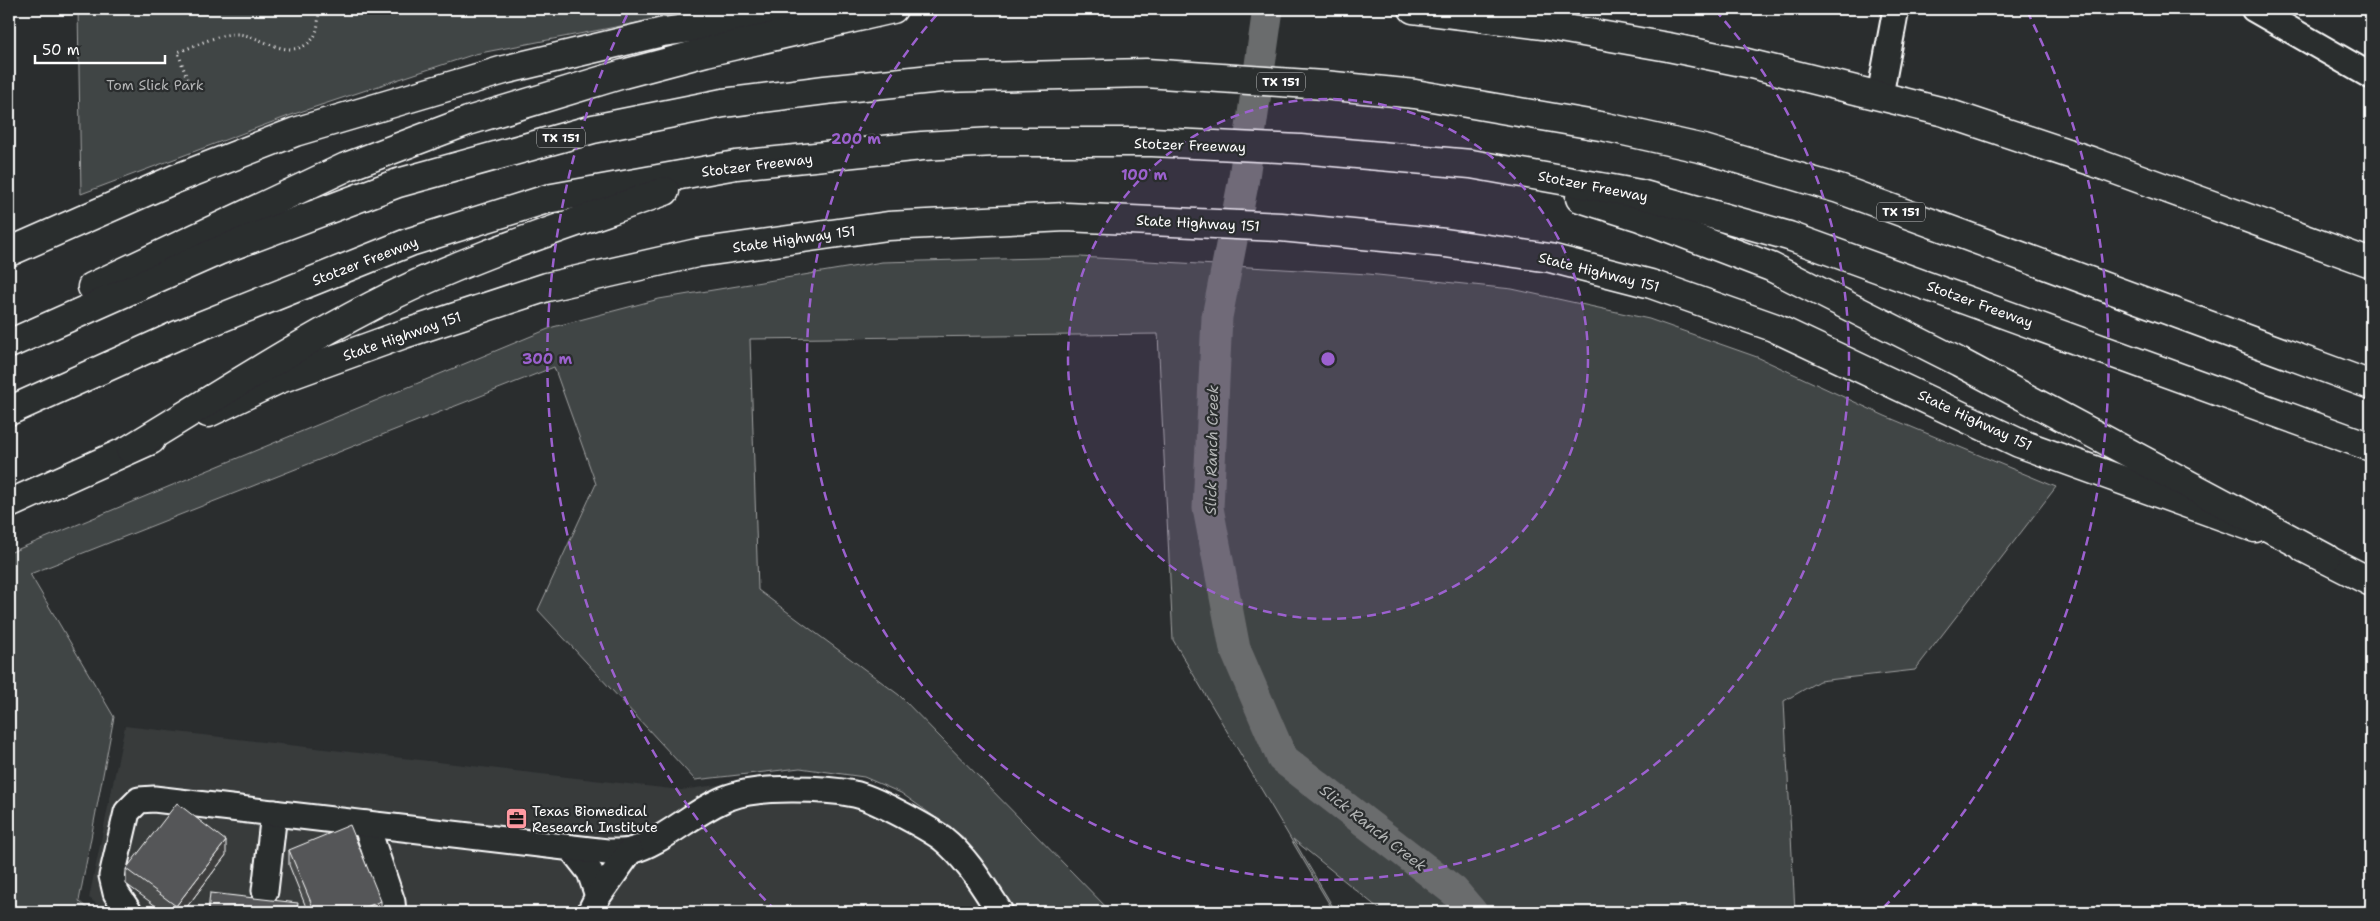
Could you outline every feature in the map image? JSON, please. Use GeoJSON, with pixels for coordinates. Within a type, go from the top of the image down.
{"type":"FeatureCollection","features":[{"type":"Feature","properties":{"kind":"main road"},"geometry":{"type":"LineString","coordinates":[[9,252],[174,179],[295,132],[504,70],[663,32],[828,9]]}},
{"type":"Feature","properties":{"kind":"main road"},"geometry":{"type":"LineString","coordinates":[[9,328],[310,183],[346,167],[468,121],[687,56],[893,9]]}},
{"type":"Feature","properties":{"kind":"main road"},"geometry":{"type":"LineString","coordinates":[[1413,9],[1543,25],[1668,47],[1747,63],[1944,112],[2082,158],[2371,263]]}},
{"type":"Feature","properties":{"kind":"main road","name":"TX 151"},"geometry":{"type":"LineString","coordinates":[[9,344],[218,251],[398,183],[593,129],[723,103],[941,78],[1146,73],[1324,85],[1415,94],[1606,127],[1704,150],[1839,189],[2371,385]]}},
{"type":"Feature","properties":{"kind":"main road","name":"Stotzer Freeway"},"geometry":{"type":"LineString","coordinates":[[9,411],[178,335],[410,242],[547,199],[736,165],[922,146],[985,142],[1152,142],[1300,150],[1471,164],[1640,194],[1789,236],[2371,447]]}},
{"type":"Feature","properties":{"kind":"main road"},"geometry":{"type":"LineString","coordinates":[[1471,164],[1640,217],[1771,267],[1959,362],[2326,558]]}},
{"type":"Feature","properties":{"kind":"main road"},"geometry":{"type":"LineString","coordinates":[[130,449],[318,335],[373,305],[478,258],[736,165]]}},
{"type":"Feature","properties":{"kind":"main road","name":"State Highway 151"},"geometry":{"type":"LineString","coordinates":[[9,504],[277,380],[404,334],[547,287],[697,253],[888,226],[1066,217],[1281,227],[1445,243],[1550,258],[1668,290],[1773,327],[2019,443],[2268,533],[2326,558],[2371,582]]}},
{"type":"Feature","properties":{"kind":"street"},"geometry":{"type":"LineString","coordinates":[[1880,96],[1896,9]]}},
{"type":"Feature","properties":{"kind":"street"},"geometry":{"type":"LineString","coordinates":[[2254,9],[2371,76]]}},
{"type":"Feature","properties":{"kind":"street"},"geometry":{"type":"LineString","coordinates":[[129,912],[116,893],[112,876],[127,812],[139,800],[154,799],[607,852],[630,850],[652,842],[690,817],[730,797],[762,791],[794,790],[856,794],[914,820],[942,839],[967,862],[1000,912]]}},
{"type":"Feature","properties":{"kind":"street"},"geometry":{"type":"LineString","coordinates":[[265,891],[274,813]]}},
{"type":"Feature","properties":{"kind":"street"},"geometry":{"type":"LineString","coordinates":[[366,824],[392,902],[392,912]]}},
{"type":"Feature","properties":{"kind":"street"},"geometry":{"type":"LineString","coordinates":[[572,848],[590,872],[594,904]]}},
{"type":"Feature","properties":{"kind":"street"},"geometry":{"type":"LineString","coordinates":[[594,904],[630,850]]}},
{"type":"Feature","properties":{"kind":"path"},"geometry":{"type":"LineString","coordinates":[[187,79],[178,52],[221,36],[235,34],[246,35],[279,48],[298,48],[313,39],[318,29],[319,9]]}},
{"type":"Feature","properties":{"kind":"shaded area","name":"Texas Biomedical Research Institute"},"geometry":{"type":"Polygon","coordinates":[[[125,726],[681,790],[780,776],[824,776],[865,783],[898,799],[1006,912],[107,912],[89,898],[125,726]]]}},
{"type":"Feature","properties":{"kind":"green space","name":"Tom Slick Park"},"geometry":{"type":"Polygon","coordinates":[[[78,9],[709,9],[475,54],[294,114],[81,194],[78,9]]]}},
{"type":"Feature","properties":{"kind":"green space"},"geometry":{"type":"Polygon","coordinates":[[[1080,257],[1368,274],[1512,289],[1649,319],[1757,357],[1885,416],[2056,487],[1915,670],[1819,681],[1784,701],[1795,912],[1383,912],[1293,839],[1336,912],[1334,912],[1173,640],[1158,334],[750,339],[758,590],[899,695],[1111,912],[1011,912],[963,837],[901,793],[864,777],[800,768],[695,780],[538,610],[596,484],[554,367],[30,574],[114,717],[79,901],[91,912],[9,912],[9,553],[553,327],[659,299],[882,262],[1080,257]]]}},
{"type":"Feature","properties":{"kind":"building"},"geometry":{"type":"Polygon","coordinates":[[[177,803],[226,841],[176,906],[126,869],[177,803]]]}},
{"type":"Feature","properties":{"kind":"building"},"geometry":{"type":"Polygon","coordinates":[[[350,825],[381,901],[354,912],[315,912],[289,850],[350,825]]]}},
{"type":"Feature","properties":{"kind":"building"},"geometry":{"type":"Polygon","coordinates":[[[210,893],[298,903],[297,912],[208,912],[210,893]]]}},
{"type":"Feature","properties":{"kind":"waterway","name":"Slick Ranch Creek"},"geometry":{"type":"LineString","coordinates":[[1268,9],[1243,184],[1217,317],[1208,508],[1235,649],[1282,758],[1454,891],[1472,912]]}},
{"type":"Feature","properties":{"kind":"place","name":"Texas Biomedical Research Institute"},"geometry":{"type":"Point","coordinates":[516,819]}}]}
